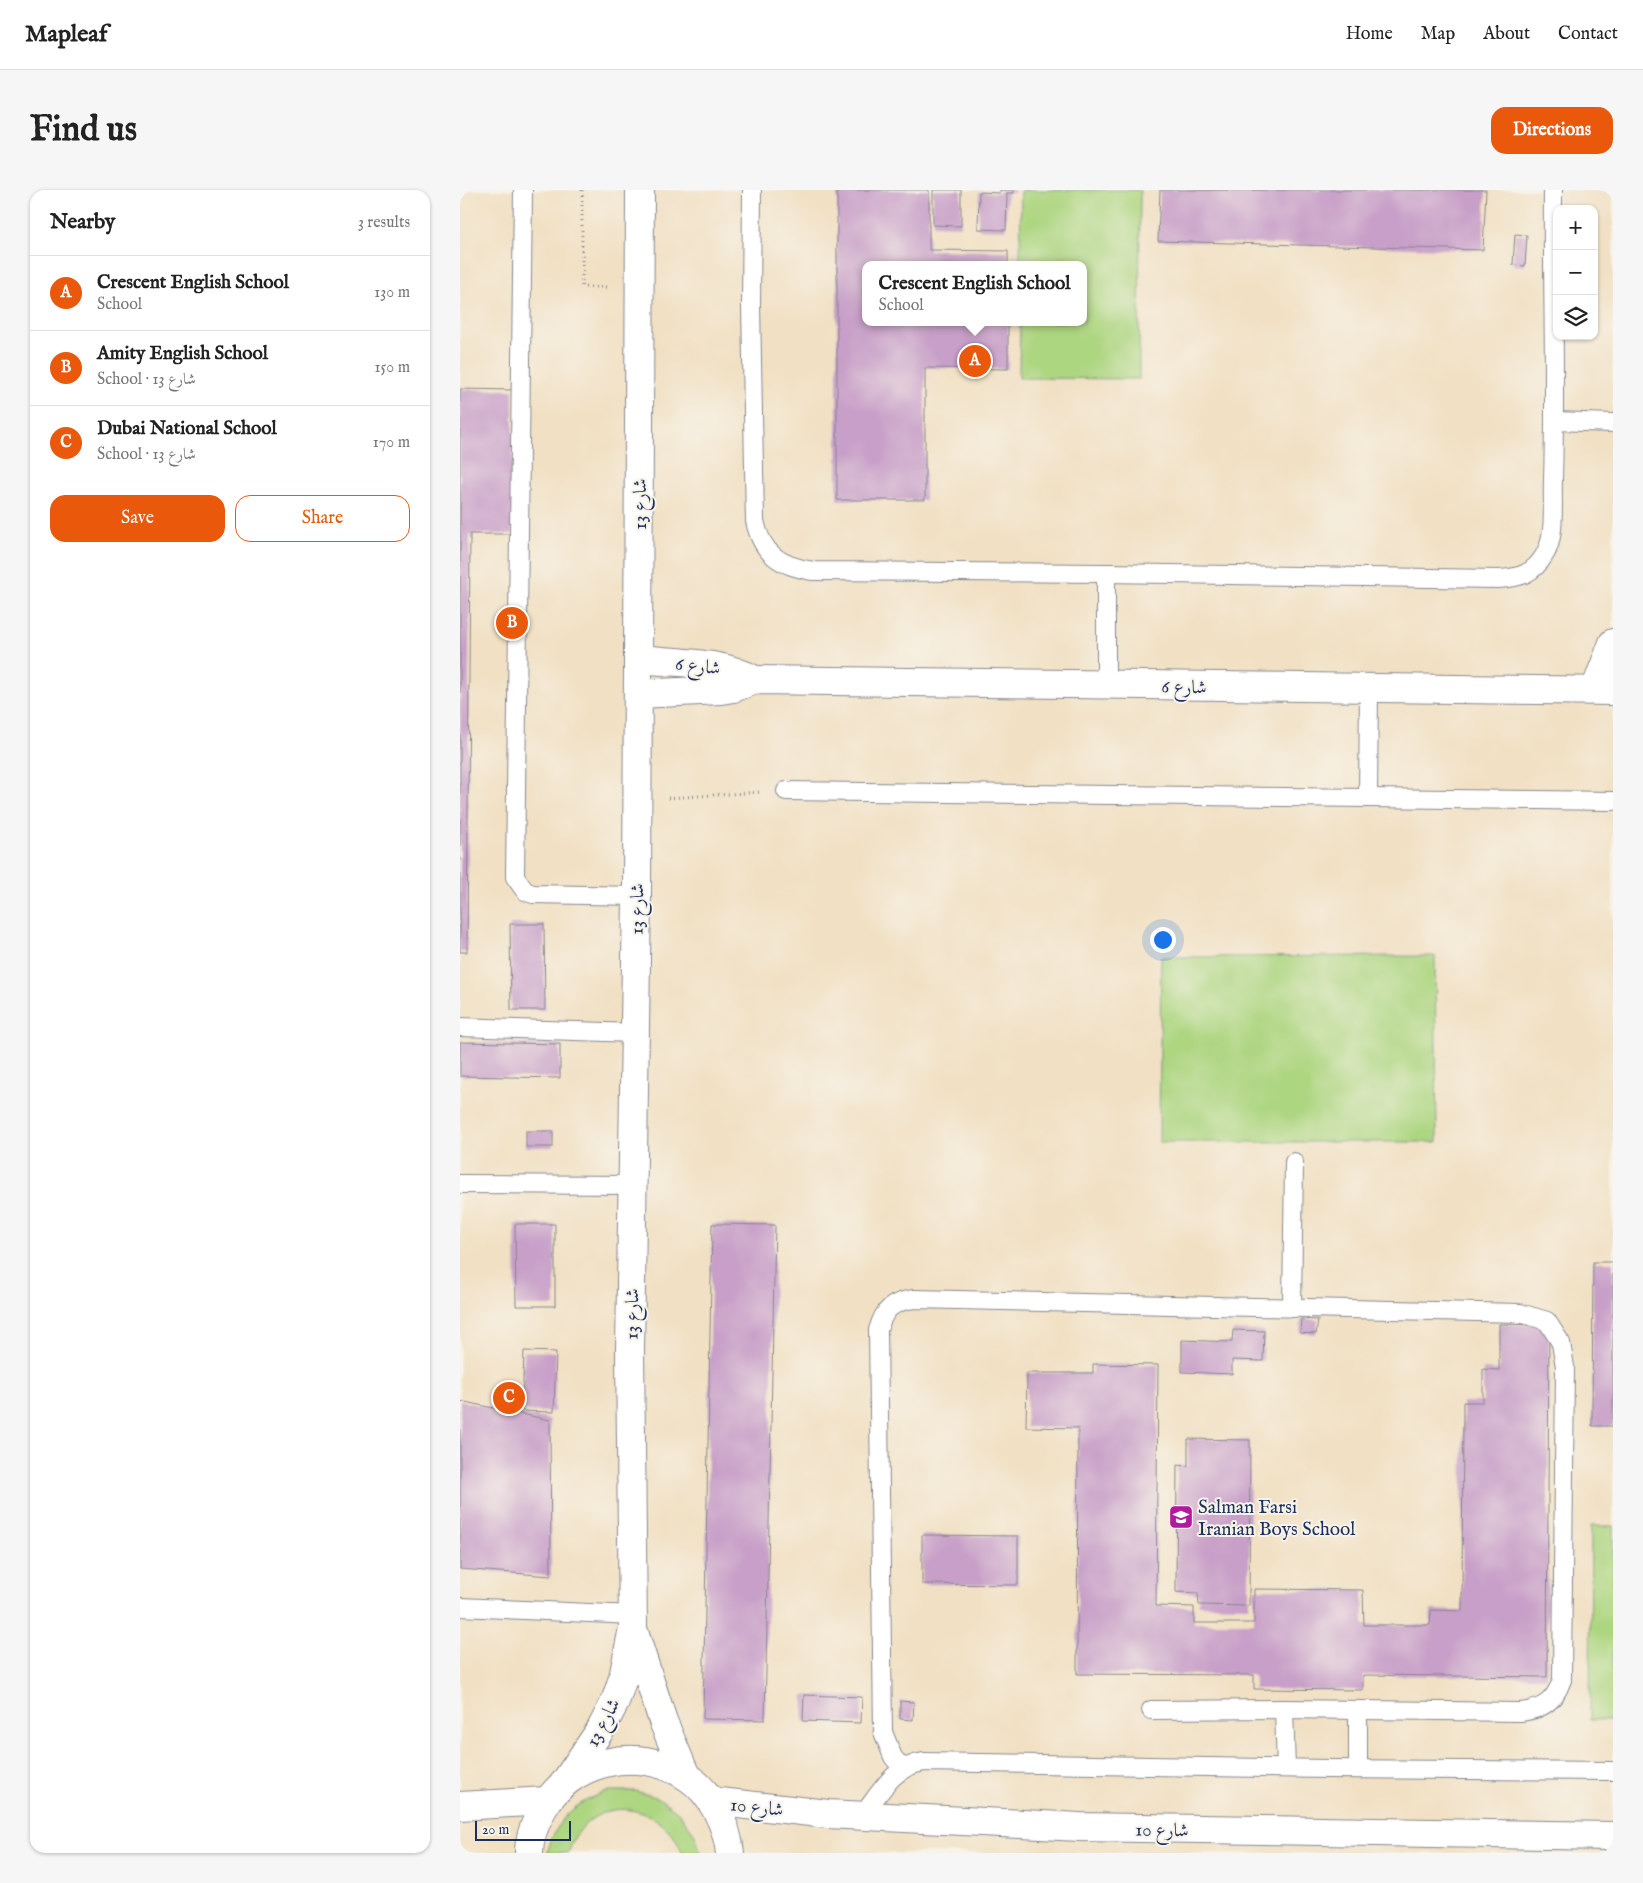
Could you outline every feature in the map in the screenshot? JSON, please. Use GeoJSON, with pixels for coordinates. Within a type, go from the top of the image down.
{"type":"FeatureCollection","features":[{"type":"Feature","properties":{"kind":"street","name":"شارع 13"},"geometry":{"type":"LineString","coordinates":[[529,1853],[535,1823],[602,1729],[615,1702],[623,1678],[633,1621],[630,1350],[637,896],[640,190]]}},
{"type":"Feature","properties":{"kind":"street"},"geometry":{"type":"LineString","coordinates":[[1604,690],[1613,643]]}},
{"type":"Feature","properties":{"kind":"street","name":"شارع 6"},"geometry":{"type":"LineString","coordinates":[[638,659],[719,667],[744,674],[755,680]]}},
{"type":"Feature","properties":{"kind":"street","name":"شارع 6"},"geometry":{"type":"LineString","coordinates":[[638,694],[721,690],[755,680],[1604,690]]}},
{"type":"Feature","properties":{"kind":"street","name":"شارع 13"},"geometry":{"type":"LineString","coordinates":[[633,1621],[660,1712],[686,1776]]}},
{"type":"Feature","properties":{"kind":"street"},"geometry":{"type":"LineString","coordinates":[[460,1806],[556,1792],[586,1768],[611,1761],[637,1759],[662,1764],[686,1776],[711,1801],[721,1819],[728,1839],[730,1853]]}},
{"type":"Feature","properties":{"kind":"street","name":"شارع 10"},"geometry":{"type":"LineString","coordinates":[[711,1801],[862,1816],[1080,1827],[1613,1836]]}},
{"type":"Feature","properties":{"kind":"lane"},"geometry":{"type":"LineString","coordinates":[[524,190],[515,877],[525,891],[532,894],[637,896]]}},
{"type":"Feature","properties":{"kind":"lane"},"geometry":{"type":"LineString","coordinates":[[752,190],[751,305],[755,521],[764,547],[785,564],[813,571],[1498,579],[1518,578],[1535,568],[1546,553],[1551,534],[1555,421],[1552,269],[1553,190]]}},
{"type":"Feature","properties":{"kind":"lane"},"geometry":{"type":"LineString","coordinates":[[1555,421],[1613,423]]}},
{"type":"Feature","properties":{"kind":"lane"},"geometry":{"type":"LineString","coordinates":[[1106,573],[1106,684]]}},
{"type":"Feature","properties":{"kind":"lane"},"geometry":{"type":"LineString","coordinates":[[1368,688],[1368,798]]}},
{"type":"Feature","properties":{"kind":"lane"},"geometry":{"type":"LineString","coordinates":[[786,790],[1613,801]]}},
{"type":"Feature","properties":{"kind":"lane"},"geometry":{"type":"LineString","coordinates":[[460,1027],[635,1033]]}},
{"type":"Feature","properties":{"kind":"lane"},"geometry":{"type":"LineString","coordinates":[[1292,1308],[1294,1162]]}},
{"type":"Feature","properties":{"kind":"lane"},"geometry":{"type":"LineString","coordinates":[[460,1184],[633,1185]]}},
{"type":"Feature","properties":{"kind":"lane"},"geometry":{"type":"LineString","coordinates":[[902,1768],[893,1757],[883,1732],[878,1330],[882,1317],[890,1307],[901,1300],[914,1299],[1520,1314],[1547,1321],[1561,1343],[1564,1356],[1562,1680],[1557,1693],[1548,1703],[1535,1710],[1520,1712],[1284,1709],[1151,1710]]}},
{"type":"Feature","properties":{"kind":"lane"},"geometry":{"type":"LineString","coordinates":[[460,1606],[633,1621]]}},
{"type":"Feature","properties":{"kind":"lane"},"geometry":{"type":"LineString","coordinates":[[1284,1709],[1286,1768]]}},
{"type":"Feature","properties":{"kind":"lane"},"geometry":{"type":"LineString","coordinates":[[1358,1710],[1358,1769]]}},
{"type":"Feature","properties":{"kind":"lane"},"geometry":{"type":"LineString","coordinates":[[862,1816],[893,1776],[902,1768],[924,1762],[1613,1771]]}},
{"type":"Feature","properties":{"kind":"path"},"geometry":{"type":"LineString","coordinates":[[582,190],[582,288],[640,286]]}},
{"type":"Feature","properties":{"kind":"path"},"geometry":{"type":"LineString","coordinates":[[637,800],[786,790]]}},
{"type":"Feature","properties":{"kind":"green space"},"geometry":{"type":"Polygon","coordinates":[[[1021,190],[1140,190],[1139,379],[1019,378],[1020,326],[1087,326],[1087,261],[1020,261],[1021,190]]]}},
{"type":"Feature","properties":{"kind":"green space"},"geometry":{"type":"Polygon","coordinates":[[[1435,956],[1437,1142],[1159,1142],[1161,957],[1435,956]]]}},
{"type":"Feature","properties":{"kind":"green space"},"geometry":{"type":"Polygon","coordinates":[[[1591,1526],[1613,1526],[1613,1720],[1590,1720],[1591,1526]]]}},
{"type":"Feature","properties":{"kind":"green space"},"geometry":{"type":"Polygon","coordinates":[[[610,1791],[635,1791],[659,1798],[679,1813],[694,1833],[701,1853],[682,1853],[676,1840],[667,1829],[643,1813],[630,1810],[616,1810],[602,1813],[585,1824],[576,1836],[568,1853],[547,1853],[556,1829],[569,1813],[577,1806],[610,1791]]]}},
{"type":"Feature","properties":{"kind":"building"},"geometry":{"type":"Polygon","coordinates":[[[837,190],[929,190],[929,250],[1008,251],[1008,261],[862,261],[862,326],[1008,326],[1008,369],[925,368],[925,500],[837,500],[837,190]]]}},
{"type":"Feature","properties":{"kind":"building"},"geometry":{"type":"Polygon","coordinates":[[[933,190],[961,190],[961,226],[933,225],[933,190]]]}},
{"type":"Feature","properties":{"kind":"building"},"geometry":{"type":"Polygon","coordinates":[[[1000,190],[1014,190],[1014,193],[1007,193],[1006,230],[978,229],[979,192],[1000,193],[1000,190]]]}},
{"type":"Feature","properties":{"kind":"building"},"geometry":{"type":"Polygon","coordinates":[[[1160,190],[1486,190],[1483,250],[1158,241],[1160,190]]]}},
{"type":"Feature","properties":{"kind":"building"},"geometry":{"type":"Polygon","coordinates":[[[1515,234],[1527,235],[1525,266],[1513,265],[1515,234]]]}},
{"type":"Feature","properties":{"kind":"building"},"geometry":{"type":"Polygon","coordinates":[[[460,389],[513,390],[512,534],[470,534],[467,952],[460,952],[460,389]]]}},
{"type":"Feature","properties":{"kind":"building"},"geometry":{"type":"Polygon","coordinates":[[[510,924],[544,924],[545,1010],[511,1010],[510,924]]]}},
{"type":"Feature","properties":{"kind":"building"},"geometry":{"type":"Polygon","coordinates":[[[460,1042],[560,1044],[560,1078],[460,1076],[460,1042]]]}},
{"type":"Feature","properties":{"kind":"building"},"geometry":{"type":"Polygon","coordinates":[[[526,1131],[553,1131],[553,1147],[526,1147],[526,1131]]]}},
{"type":"Feature","properties":{"kind":"building"},"geometry":{"type":"Polygon","coordinates":[[[515,1224],[555,1224],[555,1306],[516,1306],[515,1224]]]}},
{"type":"Feature","properties":{"kind":"building"},"geometry":{"type":"Polygon","coordinates":[[[712,1224],[775,1225],[765,1720],[703,1719],[712,1224]]]}},
{"type":"Feature","properties":{"kind":"building"},"geometry":{"type":"Polygon","coordinates":[[[1593,1262],[1613,1262],[1613,1426],[1592,1426],[1593,1262]]]}},
{"type":"Feature","properties":{"kind":"building"},"geometry":{"type":"Polygon","coordinates":[[[1301,1319],[1318,1320],[1316,1334],[1300,1333],[1301,1319]]]}},
{"type":"Feature","properties":{"kind":"building"},"geometry":{"type":"Polygon","coordinates":[[[1499,1324],[1549,1325],[1547,1677],[1363,1675],[1363,1690],[1254,1689],[1254,1675],[1077,1674],[1078,1428],[1026,1427],[1027,1373],[1093,1373],[1093,1364],[1158,1365],[1156,1606],[1194,1607],[1194,1623],[1254,1623],[1254,1589],[1363,1590],[1364,1625],[1430,1625],[1431,1610],[1462,1611],[1463,1402],[1483,1402],[1483,1369],[1499,1370],[1499,1324]]]}},
{"type":"Feature","properties":{"kind":"building"},"geometry":{"type":"Polygon","coordinates":[[[1233,1330],[1264,1331],[1263,1361],[1232,1360],[1232,1374],[1182,1372],[1182,1340],[1232,1342],[1233,1330]]]}},
{"type":"Feature","properties":{"kind":"building"},"geometry":{"type":"Polygon","coordinates":[[[524,1351],[556,1352],[554,1412],[522,1411],[524,1351]]]}},
{"type":"Feature","properties":{"kind":"building"},"geometry":{"type":"Polygon","coordinates":[[[460,1401],[550,1420],[551,1576],[460,1569],[460,1401]]]}},
{"type":"Feature","properties":{"kind":"building"},"geometry":{"type":"Polygon","coordinates":[[[1188,1439],[1250,1440],[1249,1606],[1199,1605],[1198,1593],[1176,1592],[1177,1465],[1188,1466],[1188,1439]]]}},
{"type":"Feature","properties":{"kind":"building"},"geometry":{"type":"Polygon","coordinates":[[[922,1535],[1018,1536],[1018,1585],[922,1584],[922,1535]]]}},
{"type":"Feature","properties":{"kind":"building"},"geometry":{"type":"Polygon","coordinates":[[[804,1695],[862,1697],[861,1723],[803,1721],[804,1695]]]}},
{"type":"Feature","properties":{"kind":"building"},"geometry":{"type":"Polygon","coordinates":[[[900,1701],[914,1702],[913,1720],[900,1719],[900,1701]]]}},
{"type":"Feature","properties":{"kind":"place","name":"Crescent English School"},"geometry":{"type":"Point","coordinates":[975,361]}},
{"type":"Feature","properties":{"kind":"place","name":"Amity English School"},"geometry":{"type":"Point","coordinates":[512,623]}},
{"type":"Feature","properties":{"kind":"place","name":"Dubai National School"},"geometry":{"type":"Point","coordinates":[509,1398]}},
{"type":"Feature","properties":{"kind":"place","name":"Salman Farsi Iranian Boys School"},"geometry":{"type":"Point","coordinates":[1181,1517]}}]}
